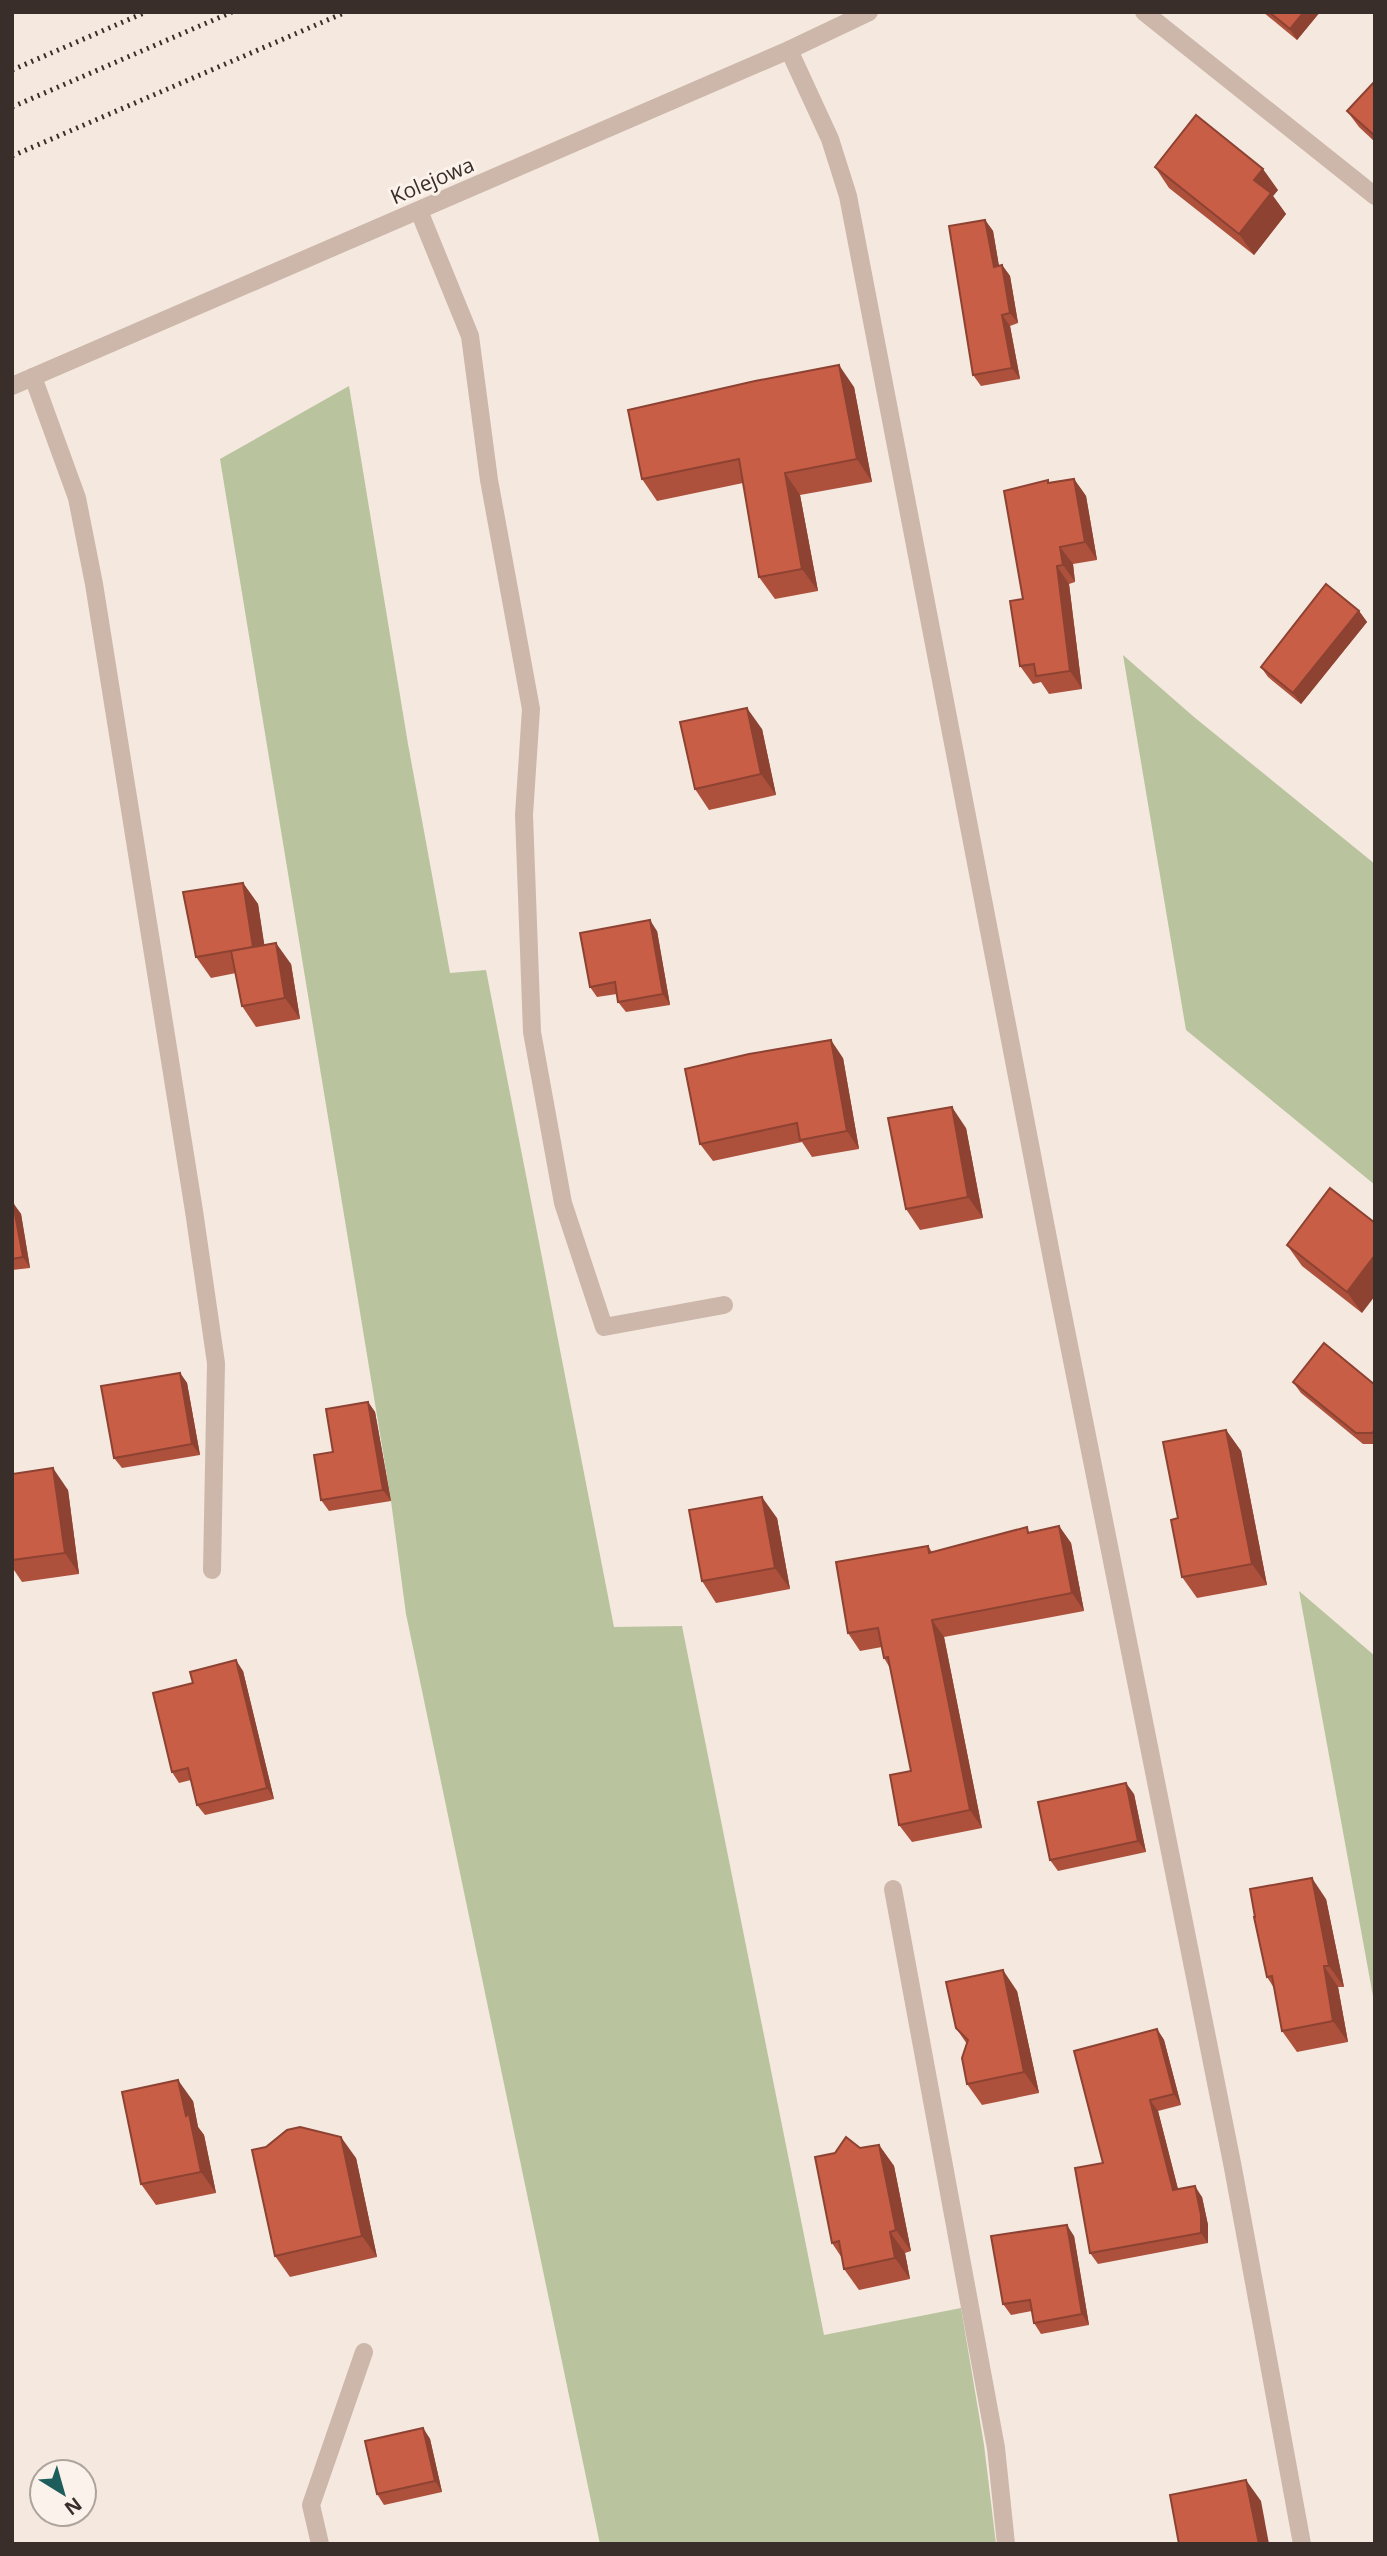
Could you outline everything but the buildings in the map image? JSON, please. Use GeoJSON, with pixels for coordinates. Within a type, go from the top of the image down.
{"type":"FeatureCollection","features":[{"type":"Feature","properties":{"kind":"street","name":"Kolejowa"},"geometry":{"type":"LineString","coordinates":[[12,386],[789,50],[869,12]]}},
{"type":"Feature","properties":{"kind":"street"},"geometry":{"type":"LineString","coordinates":[[1144,12],[1375,196]]}},
{"type":"Feature","properties":{"kind":"street"},"geometry":{"type":"LineString","coordinates":[[789,50],[830,139],[848,196],[1057,1285],[1233,2168],[1302,2544]]}},
{"type":"Feature","properties":{"kind":"street"},"geometry":{"type":"LineString","coordinates":[[419,211],[470,337],[489,480],[531,709],[524,815],[532,1032],[563,1203],[604,1327],[724,1305]]}},
{"type":"Feature","properties":{"kind":"street"},"geometry":{"type":"LineString","coordinates":[[33,377],[77,498],[94,584],[194,1211],[216,1363],[212,1570]]}},
{"type":"Feature","properties":{"kind":"street"},"geometry":{"type":"LineString","coordinates":[[893,1888],[996,2448],[1006,2544]]}},
{"type":"Feature","properties":{"kind":"street"},"geometry":{"type":"LineString","coordinates":[[320,2544],[311,2505],[364,2353]]}},
{"type":"Feature","properties":{"kind":"green space"},"geometry":{"type":"Polygon","coordinates":[[[349,386],[408,744],[450,973],[486,970],[614,1627],[682,1626],[824,2335],[961,2308],[984,2445],[996,2544],[600,2544],[406,1614],[391,1501],[220,459],[349,386]]]}},
{"type":"Feature","properties":{"kind":"green space"},"geometry":{"type":"Polygon","coordinates":[[[1123,655],[1194,717],[1375,864],[1375,1185],[1186,1030],[1123,655]]]}},
{"type":"Feature","properties":{"kind":"green space"},"geometry":{"type":"Polygon","coordinates":[[[1299,1591],[1375,1656],[1375,2007],[1299,1591]]]}},
{"type":"Feature","properties":{"kind":"railway"},"geometry":{"type":"LineString","coordinates":[[12,70],[146,12]]}},
{"type":"Feature","properties":{"kind":"railway"},"geometry":{"type":"LineString","coordinates":[[12,107],[232,12]]}},
{"type":"Feature","properties":{"kind":"railway"},"geometry":{"type":"LineString","coordinates":[[12,156],[346,12]]}}]}
